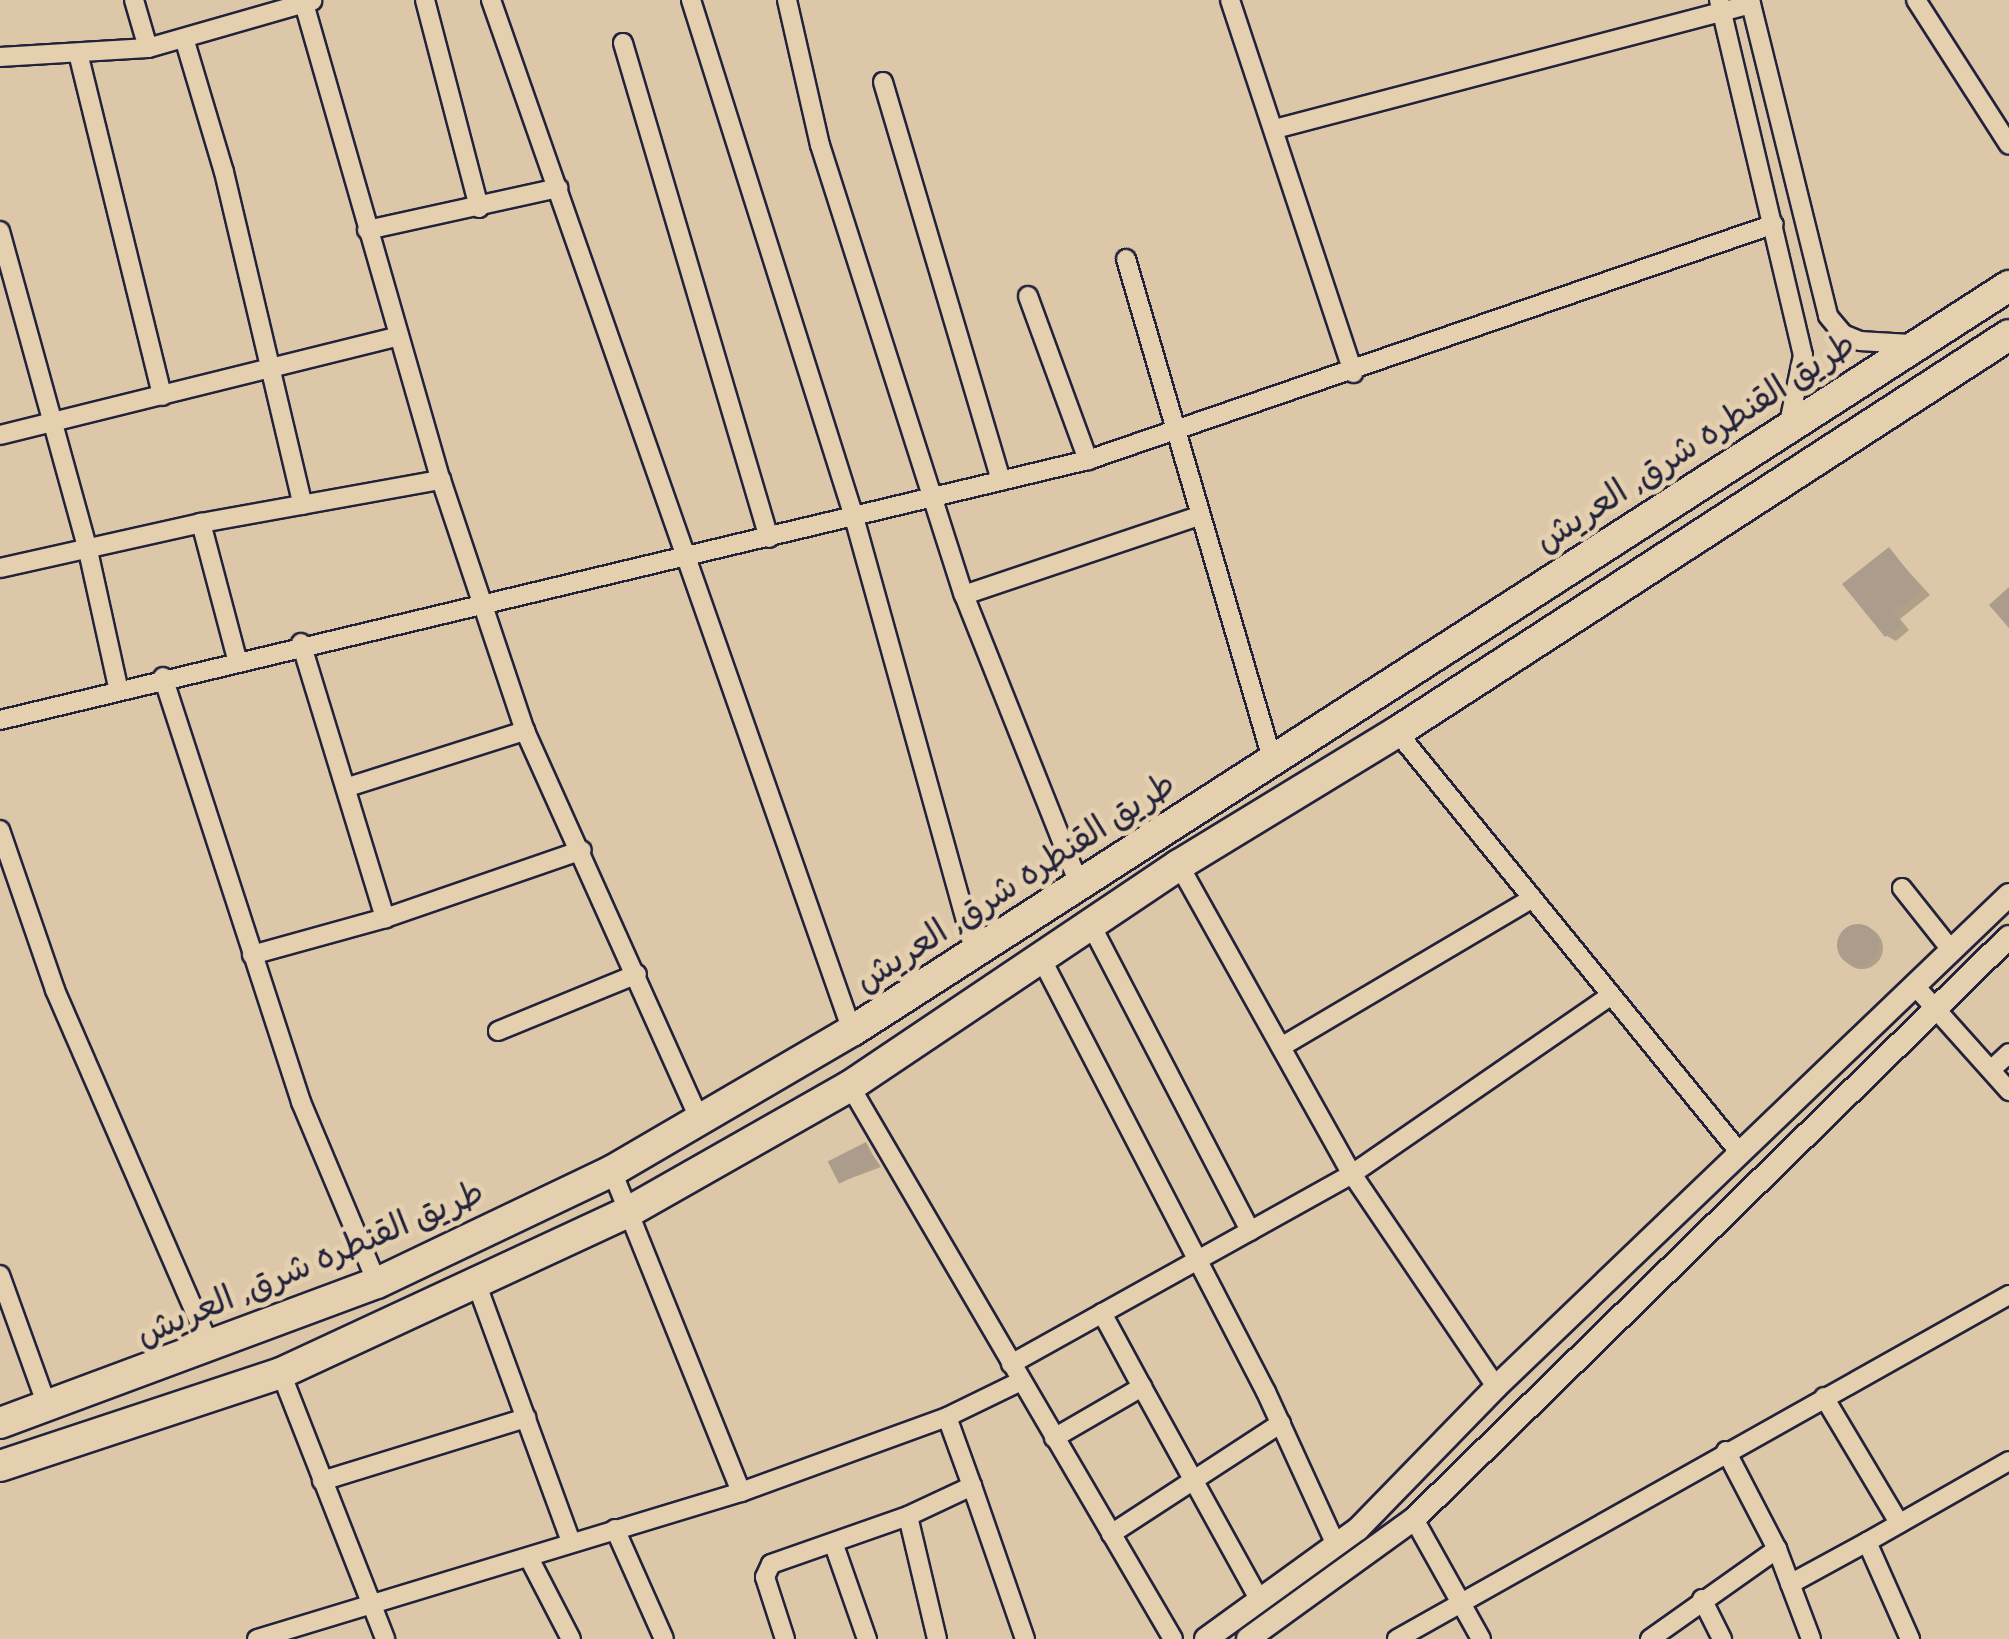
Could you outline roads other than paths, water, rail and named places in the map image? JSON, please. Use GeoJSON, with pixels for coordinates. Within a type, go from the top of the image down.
{"type":"FeatureCollection","features":[{"type":"Feature","properties":{"kind":"highway","name":"طريق القنطره شرق, العريش"},"geometry":{"type":"LineString","coordinates":[[0,1423],[211,1349],[377,1283],[612,1172],[852,1031],[1273,762],[1789,424],[2009,286]]}},
{"type":"Feature","properties":{"kind":"highway"},"geometry":{"type":"LineString","coordinates":[[0,1466],[281,1373],[630,1211],[850,1086],[1179,865],[1397,732],[2009,335]]}},
{"type":"Feature","properties":{"kind":"main road"},"geometry":{"type":"LineString","coordinates":[[1206,1639],[1336,1545],[2009,895]]}},
{"type":"Feature","properties":{"kind":"main road"},"geometry":{"type":"LineString","coordinates":[[1248,1639],[1414,1518],[2009,937]]}},
{"type":"Feature","properties":{"kind":"street"},"geometry":{"type":"LineString","coordinates":[[134,0],[148,48]]}},
{"type":"Feature","properties":{"kind":"street"},"geometry":{"type":"LineString","coordinates":[[425,0],[479,208]]}},
{"type":"Feature","properties":{"kind":"street"},"geometry":{"type":"LineString","coordinates":[[492,0],[852,1031]]}},
{"type":"Feature","properties":{"kind":"street"},"geometry":{"type":"LineString","coordinates":[[692,0],[854,517],[975,952]]}},
{"type":"Feature","properties":{"kind":"street"},"geometry":{"type":"LineString","coordinates":[[787,0],[820,145],[964,596],[1080,886]]}},
{"type":"Feature","properties":{"kind":"street"},"geometry":{"type":"LineString","coordinates":[[1230,0],[1353,373]]}},
{"type":"Feature","properties":{"kind":"street"},"geometry":{"type":"LineString","coordinates":[[1916,0],[2009,145]]}},
{"type":"Feature","properties":{"kind":"street"},"geometry":{"type":"LineString","coordinates":[[0,38],[2,57],[79,57],[148,48],[307,1],[367,230],[480,602],[526,731],[700,1120]]}},
{"type":"Feature","properties":{"kind":"street"},"geometry":{"type":"LineString","coordinates":[[1275,129],[1750,2],[1828,316],[1843,334],[1874,346],[1920,342]]}},
{"type":"Feature","properties":{"kind":"street"},"geometry":{"type":"LineString","coordinates":[[1720,7],[1803,355],[1789,424]]}},
{"type":"Feature","properties":{"kind":"street"},"geometry":{"type":"LineString","coordinates":[[184,38],[271,365],[303,505]]}},
{"type":"Feature","properties":{"kind":"street"},"geometry":{"type":"LineString","coordinates":[[623,43],[769,538]]}},
{"type":"Feature","properties":{"kind":"street"},"geometry":{"type":"LineString","coordinates":[[79,57],[162,396]]}},
{"type":"Feature","properties":{"kind":"street"},"geometry":{"type":"LineString","coordinates":[[883,82],[1000,480]]}},
{"type":"Feature","properties":{"kind":"street"},"geometry":{"type":"LineString","coordinates":[[367,230],[558,188]]}},
{"type":"Feature","properties":{"kind":"street"},"geometry":{"type":"LineString","coordinates":[[0,720],[301,643],[690,560],[1088,460],[1353,373],[1774,224]]}},
{"type":"Feature","properties":{"kind":"street"},"geometry":{"type":"LineString","coordinates":[[2,244],[87,546],[118,687]]}},
{"type":"Feature","properties":{"kind":"street"},"geometry":{"type":"LineString","coordinates":[[1126,260],[1273,762]]}},
{"type":"Feature","properties":{"kind":"street"},"geometry":{"type":"LineString","coordinates":[[1028,296],[1088,460]]}},
{"type":"Feature","properties":{"kind":"street"},"geometry":{"type":"LineString","coordinates":[[0,435],[398,336]]}},
{"type":"Feature","properties":{"kind":"street"},"geometry":{"type":"LineString","coordinates":[[0,568],[201,523],[441,480]]}},
{"type":"Feature","properties":{"kind":"street"},"geometry":{"type":"LineString","coordinates":[[964,596],[1199,516]]}},
{"type":"Feature","properties":{"kind":"street"},"geometry":{"type":"LineString","coordinates":[[201,523],[237,659]]}},
{"type":"Feature","properties":{"kind":"street"},"geometry":{"type":"LineString","coordinates":[[301,643],[385,918]]}},
{"type":"Feature","properties":{"kind":"street"},"geometry":{"type":"LineString","coordinates":[[163,677],[301,1102],[377,1283]]}},
{"type":"Feature","properties":{"kind":"street"},"geometry":{"type":"LineString","coordinates":[[348,787],[526,731]]}},
{"type":"Feature","properties":{"kind":"street"},"geometry":{"type":"LineString","coordinates":[[1397,732],[1740,1153]]}},
{"type":"Feature","properties":{"kind":"street"},"geometry":{"type":"LineString","coordinates":[[0,830],[4,860],[56,990],[211,1349]]}},
{"type":"Feature","properties":{"kind":"street"},"geometry":{"type":"LineString","coordinates":[[252,956],[385,918],[582,850]]}},
{"type":"Feature","properties":{"kind":"street"},"geometry":{"type":"LineString","coordinates":[[1179,865],[1352,1174],[1496,1387]]}},
{"type":"Feature","properties":{"kind":"street"},"geometry":{"type":"LineString","coordinates":[[1902,888],[1952,951]]}},
{"type":"Feature","properties":{"kind":"street"},"geometry":{"type":"LineString","coordinates":[[1281,1046],[1531,900]]}},
{"type":"Feature","properties":{"kind":"street"},"geometry":{"type":"LineString","coordinates":[[1091,925],[1250,1230]]}},
{"type":"Feature","properties":{"kind":"street"},"geometry":{"type":"LineString","coordinates":[[1041,958],[1280,1422],[1336,1545]]}},
{"type":"Feature","properties":{"kind":"street"},"geometry":{"type":"LineString","coordinates":[[498,1031],[637,974]]}},
{"type":"Feature","properties":{"kind":"street"},"geometry":{"type":"LineString","coordinates":[[1916,987],[1939,1008],[2009,1091]]}},
{"type":"Feature","properties":{"kind":"street"},"geometry":{"type":"LineString","coordinates":[[1010,1364],[1352,1174],[1609,996]]}},
{"type":"Feature","properties":{"kind":"street"},"geometry":{"type":"LineString","coordinates":[[1992,1069],[2009,1053]]}},
{"type":"Feature","properties":{"kind":"street"},"geometry":{"type":"LineString","coordinates":[[850,1086],[1173,1639]]}},
{"type":"Feature","properties":{"kind":"street"},"geometry":{"type":"LineString","coordinates":[[612,1172],[742,1492]]}},
{"type":"Feature","properties":{"kind":"street"},"geometry":{"type":"LineString","coordinates":[[0,1275],[48,1408]]}},
{"type":"Feature","properties":{"kind":"street"},"geometry":{"type":"LineString","coordinates":[[477,1285],[571,1542]]}},
{"type":"Feature","properties":{"kind":"street"},"geometry":{"type":"LineString","coordinates":[[1397,1639],[1726,1450],[2009,1295]]}},
{"type":"Feature","properties":{"kind":"street"},"geometry":{"type":"LineString","coordinates":[[1102,1313],[1260,1601]]}},
{"type":"Feature","properties":{"kind":"street"},"geometry":{"type":"LineString","coordinates":[[281,1373],[384,1639]]}},
{"type":"Feature","properties":{"kind":"street"},"geometry":{"type":"LineString","coordinates":[[258,1639],[742,1492],[947,1418],[1021,1381]]}},
{"type":"Feature","properties":{"kind":"street"},"geometry":{"type":"LineString","coordinates":[[1054,1438],[1142,1386]]}},
{"type":"Feature","properties":{"kind":"street"},"geometry":{"type":"LineString","coordinates":[[1824,1396],[1899,1523]]}},
{"type":"Feature","properties":{"kind":"street"},"geometry":{"type":"LineString","coordinates":[[322,1481],[526,1418]]}},
{"type":"Feature","properties":{"kind":"street"},"geometry":{"type":"LineString","coordinates":[[947,1418],[1025,1639]]}},
{"type":"Feature","properties":{"kind":"street"},"geometry":{"type":"LineString","coordinates":[[1110,1534],[1280,1422]]}},
{"type":"Feature","properties":{"kind":"street"},"geometry":{"type":"LineString","coordinates":[[1726,1450],[1776,1548],[1811,1639]]}},
{"type":"Feature","properties":{"kind":"street"},"geometry":{"type":"LineString","coordinates":[[1790,1584],[2009,1461]]}},
{"type":"Feature","properties":{"kind":"street"},"geometry":{"type":"LineString","coordinates":[[786,1639],[766,1570],[779,1559],[834,1545],[972,1486]]}},
{"type":"Feature","properties":{"kind":"street"},"geometry":{"type":"LineString","coordinates":[[908,1516],[937,1639]]}},
{"type":"Feature","properties":{"kind":"street"},"geometry":{"type":"LineString","coordinates":[[1414,1518],[1481,1639]]}},
{"type":"Feature","properties":{"kind":"street"},"geometry":{"type":"LineString","coordinates":[[614,1529],[664,1639]]}},
{"type":"Feature","properties":{"kind":"street"},"geometry":{"type":"LineString","coordinates":[[1867,1542],[1910,1639]]}},
{"type":"Feature","properties":{"kind":"street"},"geometry":{"type":"LineString","coordinates":[[834,1545],[867,1639]]}},
{"type":"Feature","properties":{"kind":"street"},"geometry":{"type":"LineString","coordinates":[[1650,1639],[1776,1548]]}},
{"type":"Feature","properties":{"kind":"street"},"geometry":{"type":"LineString","coordinates":[[529,1558],[571,1639]]}},
{"type":"Feature","properties":{"kind":"street"},"geometry":{"type":"LineString","coordinates":[[1702,1599],[1722,1639]]}}]}
